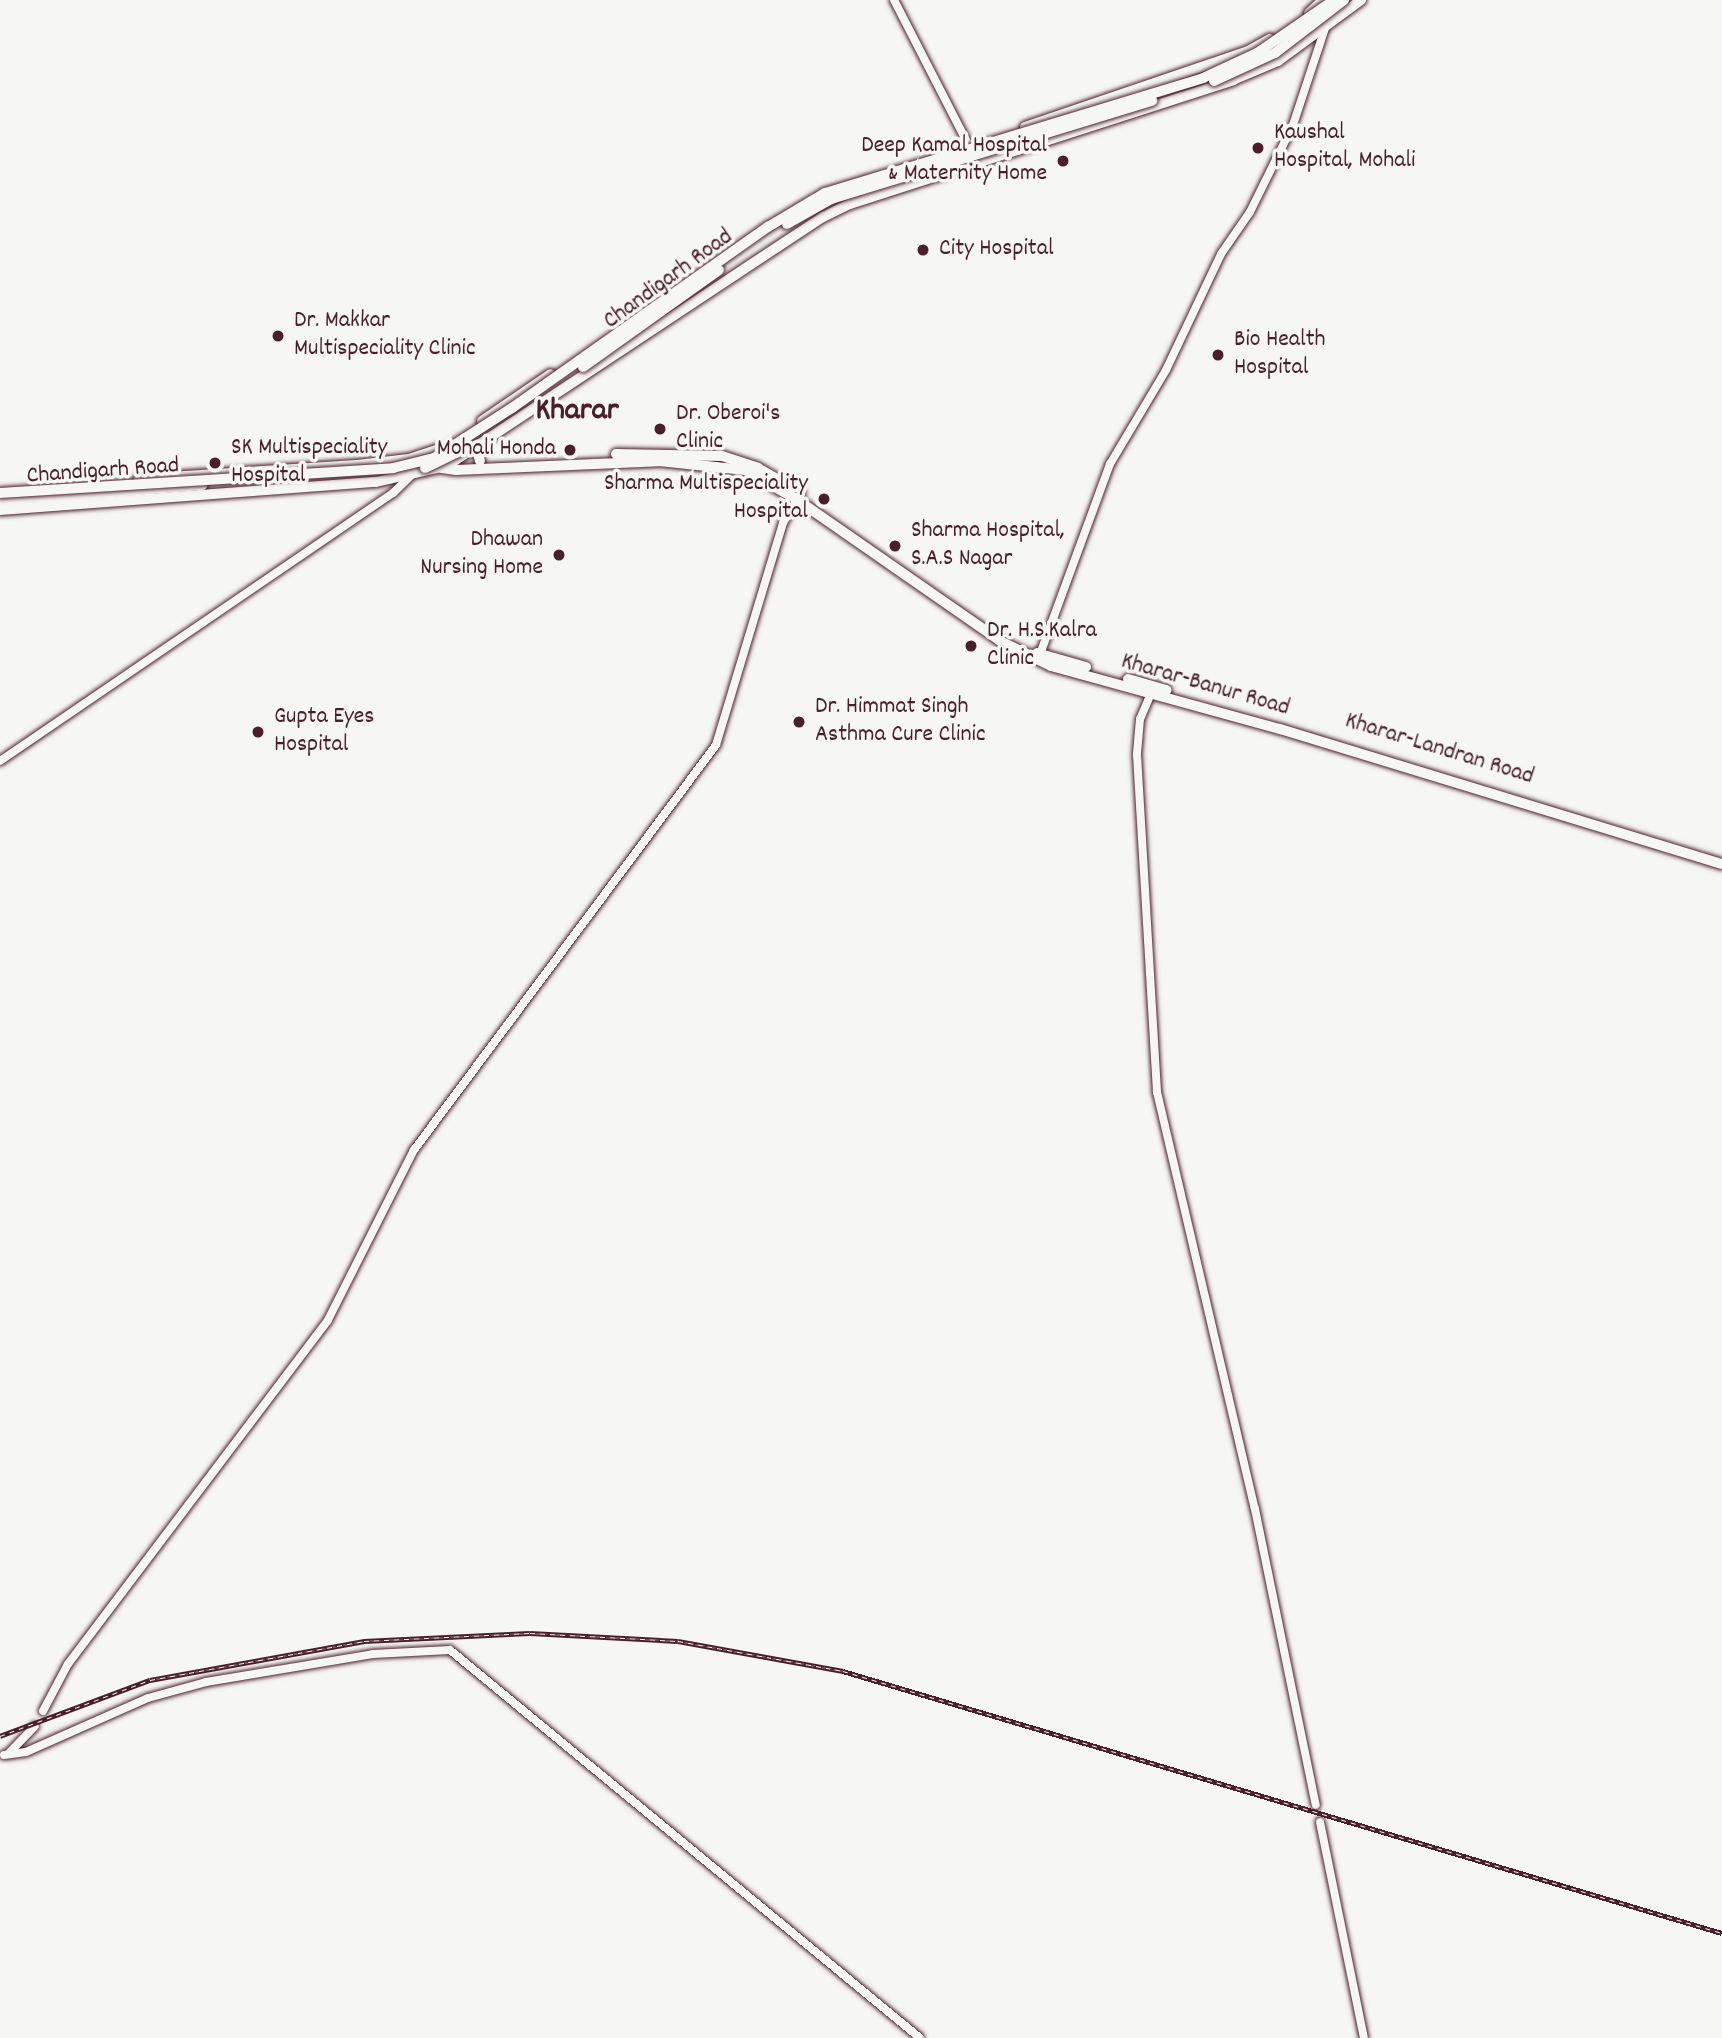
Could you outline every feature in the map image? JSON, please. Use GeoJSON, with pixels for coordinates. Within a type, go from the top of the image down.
{"type":"FeatureCollection","features":[{"type":"Feature","properties":{"kind":"highway"},"geometry":{"type":"LineString","coordinates":[[0,490],[393,468],[434,458],[473,435],[768,227],[825,193],[1203,78],[1265,49],[1334,0]]}},
{"type":"Feature","properties":{"kind":"highway","name":"Chandigarh Road"},"geometry":{"type":"LineString","coordinates":[[0,501],[386,475],[438,464],[768,234],[831,199],[1221,78],[1297,39],[1344,0]]}},
{"type":"Feature","properties":{"kind":"highway"},"geometry":{"type":"LineString","coordinates":[[0,490],[357,465],[415,457],[441,448],[447,466]]}},
{"type":"Feature","properties":{"kind":"highway"},"geometry":{"type":"LineString","coordinates":[[0,510],[415,476],[478,456],[705,454],[758,468],[1000,641],[1039,657],[1150,688]]}},
{"type":"Feature","properties":{"kind":"highway"},"geometry":{"type":"LineString","coordinates":[[447,466],[615,461],[694,463],[745,470],[798,496]]}},
{"type":"Feature","properties":{"kind":"highway","name":"Kharar-Landran Road"},"geometry":{"type":"LineString","coordinates":[[1150,688],[1722,858]]}},
{"type":"Feature","properties":{"kind":"highway","name":"Kharar-Banur Road"},"geometry":{"type":"LineString","coordinates":[[1150,688],[1722,864]]}},
{"type":"Feature","properties":{"kind":"main road"},"geometry":{"type":"LineString","coordinates":[[441,448],[810,197],[1248,51],[1295,25],[1324,0]]}},
{"type":"Feature","properties":{"kind":"main road"},"geometry":{"type":"LineString","coordinates":[[478,456],[823,217],[849,204],[1233,80],[1278,61],[1361,0]]}},
{"type":"Feature","properties":{"kind":"main road"},"geometry":{"type":"LineString","coordinates":[[656,300],[670,321]]}},
{"type":"Feature","properties":{"kind":"street"},"geometry":{"type":"LineString","coordinates":[[894,0],[971,144],[972,166]]}},
{"type":"Feature","properties":{"kind":"street"},"geometry":{"type":"LineString","coordinates":[[1039,657],[1110,464],[1166,370],[1221,254],[1250,212],[1293,125],[1328,26],[1324,0]]}},
{"type":"Feature","properties":{"kind":"street"},"geometry":{"type":"LineString","coordinates":[[0,761],[415,476],[415,457]]}},
{"type":"Feature","properties":{"kind":"street"},"geometry":{"type":"LineString","coordinates":[[43,1711],[68,1664],[328,1320],[414,1150],[716,744],[783,523],[798,496]]}},
{"type":"Feature","properties":{"kind":"street"},"geometry":{"type":"LineString","coordinates":[[1150,688],[1140,719],[1138,755],[1157,1092],[1255,1509],[1316,1805]]}},
{"type":"Feature","properties":{"kind":"street"},"geometry":{"type":"LineString","coordinates":[[2,1756],[26,1752],[148,1698],[206,1682],[373,1654],[450,1650],[920,2038]]}},
{"type":"Feature","properties":{"kind":"street"},"geometry":{"type":"LineString","coordinates":[[2,1756],[22,1744],[35,1726]]}},
{"type":"Feature","properties":{"kind":"street"},"geometry":{"type":"LineString","coordinates":[[1320,1822],[1364,2038]]}},
{"type":"Feature","properties":{"kind":"tunnel"},"geometry":{"type":"LineString","coordinates":[[1316,1805],[1320,1822]]}},
{"type":"Feature","properties":{"kind":"railway"},"geometry":{"type":"LineString","coordinates":[[0,1736],[150,1680],[364,1641],[530,1633],[678,1641],[843,1671],[1722,1933]]}},
{"type":"Feature","properties":{"kind":"place","name":"Kaushal Hospital, Mohali"},"geometry":{"type":"Point","coordinates":[1258,148]}},
{"type":"Feature","properties":{"kind":"place","name":"Deep Kamal Hospital & Maternity Home"},"geometry":{"type":"Point","coordinates":[1063,161]}},
{"type":"Feature","properties":{"kind":"place","name":"City Hospital"},"geometry":{"type":"Point","coordinates":[923,250]}},
{"type":"Feature","properties":{"kind":"place","name":"Dr. Makkar Multispeciality Clinic"},"geometry":{"type":"Point","coordinates":[278,336]}},
{"type":"Feature","properties":{"kind":"place","name":"Bio Health Hospital"},"geometry":{"type":"Point","coordinates":[1218,355]}},
{"type":"Feature","properties":{"kind":"place","name":"Dr. Oberoi's Clinic"},"geometry":{"type":"Point","coordinates":[660,429]}},
{"type":"Feature","properties":{"kind":"place","name":"Mohali Honda"},"geometry":{"type":"Point","coordinates":[570,450]}},
{"type":"Feature","properties":{"kind":"place","name":"SK Multispeciality Hospital"},"geometry":{"type":"Point","coordinates":[215,463]}},
{"type":"Feature","properties":{"kind":"place","name":"Sharma Multispeciality Hospital"},"geometry":{"type":"Point","coordinates":[824,499]}},
{"type":"Feature","properties":{"kind":"place","name":"Sharma Hospital, S.A.S Nagar"},"geometry":{"type":"Point","coordinates":[895,546]}},
{"type":"Feature","properties":{"kind":"place","name":"Dhawan Nursing Home"},"geometry":{"type":"Point","coordinates":[559,555]}},
{"type":"Feature","properties":{"kind":"place","name":"Dr. H.S.Kalra Clinic"},"geometry":{"type":"Point","coordinates":[971,646]}},
{"type":"Feature","properties":{"kind":"place","name":"Dr. Himmat Singh Asthma Cure Clinic"},"geometry":{"type":"Point","coordinates":[799,722]}},
{"type":"Feature","properties":{"kind":"place","name":"Gupta Eyes Hospital"},"geometry":{"type":"Point","coordinates":[258,732]}},
{"type":"Feature","properties":{"kind":"district","name":"Kharar"},"geometry":{"type":"Point","coordinates":[577,412]}}]}
